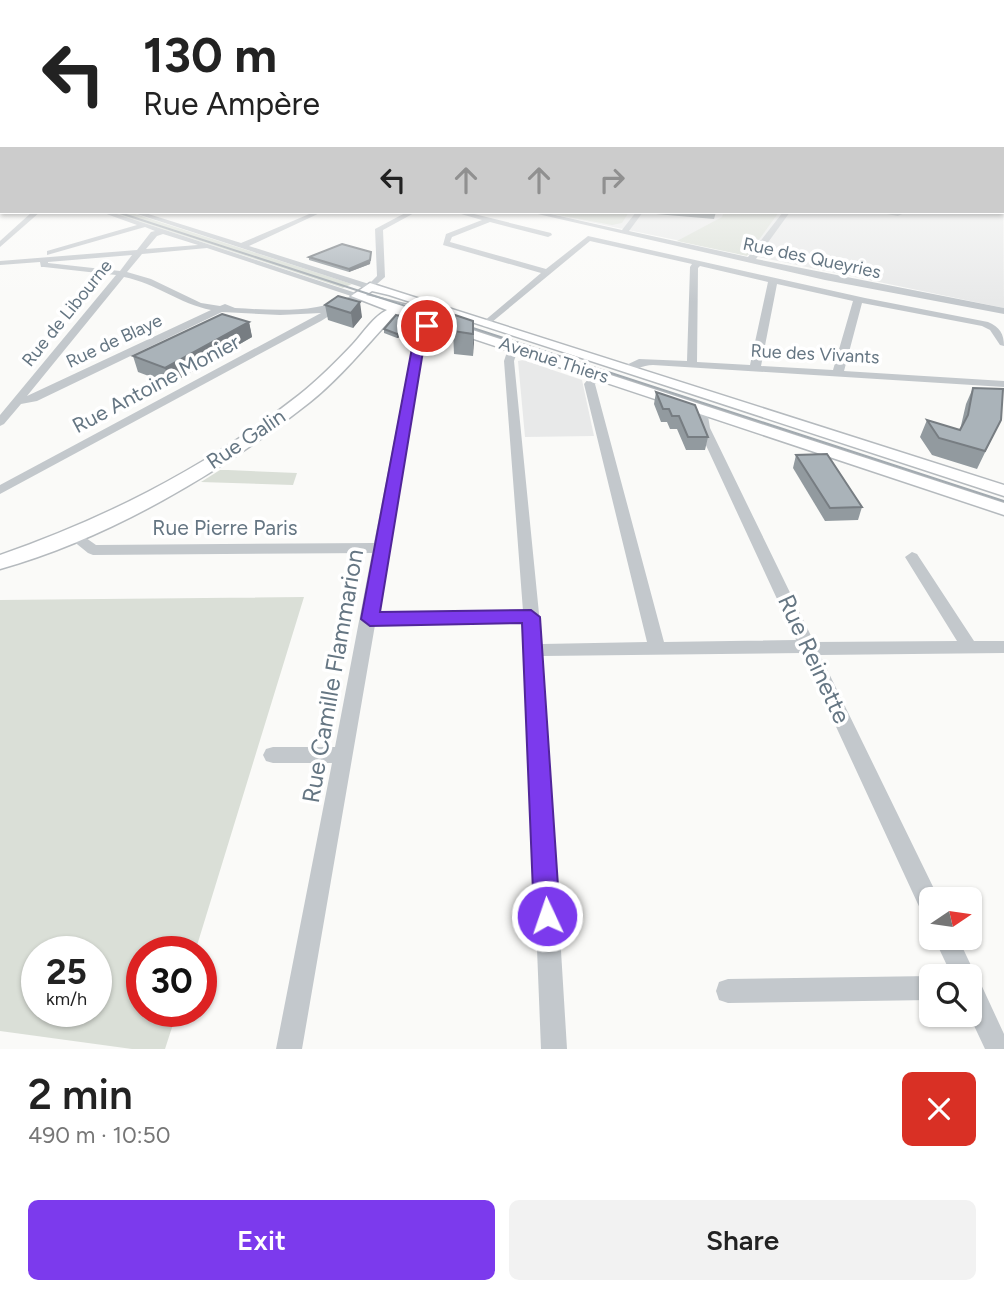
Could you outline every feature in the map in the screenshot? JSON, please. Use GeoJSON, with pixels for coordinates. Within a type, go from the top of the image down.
{"type":"FeatureCollection","features":[{"type":"Feature","properties":{"kind":"main road","name":"Avenue Thiers"},"geometry":{"type":"LineString","coordinates":[[364,291],[438,322],[1004,509]]}},
{"type":"Feature","properties":{"kind":"main road","name":"Avenue Thiers"},"geometry":{"type":"LineString","coordinates":[[364,291],[405,306],[486,324],[1004,491]]}},
{"type":"Feature","properties":{"kind":"main road","name":"Rue Galin"},"geometry":{"type":"LineString","coordinates":[[0,562],[74,536],[165,491],[240,446],[327,379],[405,306]]}},
{"type":"Feature","properties":{"kind":"main road","name":"Rue Galin"},"geometry":{"type":"LineString","coordinates":[[0,576],[46,557],[74,536]]}},
{"type":"Feature","properties":{"kind":"street"},"geometry":{"type":"LineString","coordinates":[[0,245],[34,214]]}},
{"type":"Feature","properties":{"kind":"street","name":"Avenue Thiers"},"geometry":{"type":"LineString","coordinates":[[111,214],[208,246],[364,291]]}},
{"type":"Feature","properties":{"kind":"street","name":"Avenue Thiers"},"geometry":{"type":"LineString","coordinates":[[141,214],[242,246],[364,291]]}},
{"type":"Feature","properties":{"kind":"street"},"geometry":{"type":"LineString","coordinates":[[242,246],[314,214]]}},
{"type":"Feature","properties":{"kind":"street"},"geometry":{"type":"LineString","coordinates":[[43,260],[44,265],[142,279],[198,304],[326,309],[364,291],[381,277],[379,229],[408,214]]}},
{"type":"Feature","properties":{"kind":"street"},"geometry":{"type":"LineString","coordinates":[[466,214],[548,235]]}},
{"type":"Feature","properties":{"kind":"street","name":"Rue des Queyries"},"geometry":{"type":"LineString","coordinates":[[542,214],[750,261],[1004,311]]}},
{"type":"Feature","properties":{"kind":"street"},"geometry":{"type":"LineString","coordinates":[[624,232],[638,214]]}},
{"type":"Feature","properties":{"kind":"street"},"geometry":{"type":"LineString","coordinates":[[750,261],[785,214]]}},
{"type":"Feature","properties":{"kind":"street"},"geometry":{"type":"LineString","coordinates":[[489,220],[449,236],[446,243],[547,272]]}},
{"type":"Feature","properties":{"kind":"street"},"geometry":{"type":"LineString","coordinates":[[43,260],[49,254],[145,225]]}},
{"type":"Feature","properties":{"kind":"street","name":"Rue de Libourne"},"geometry":{"type":"LineString","coordinates":[[0,422],[154,234],[163,231]]}},
{"type":"Feature","properties":{"kind":"street"},"geometry":{"type":"LineString","coordinates":[[486,324],[584,239],[592,238],[858,299],[985,324],[993,328],[1004,343]]}},
{"type":"Feature","properties":{"kind":"street"},"geometry":{"type":"LineString","coordinates":[[0,263],[208,246]]}},
{"type":"Feature","properties":{"kind":"street"},"geometry":{"type":"LineString","coordinates":[[692,364],[694,267],[699,264]]}},
{"type":"Feature","properties":{"kind":"street"},"geometry":{"type":"LineString","coordinates":[[755,368],[773,280]]}},
{"type":"Feature","properties":{"kind":"street"},"geometry":{"type":"LineString","coordinates":[[838,373],[858,299]]}},
{"type":"Feature","properties":{"kind":"street","name":"Rue de Blaye"},"geometry":{"type":"LineString","coordinates":[[17,401],[33,399],[225,307]]}},
{"type":"Feature","properties":{"kind":"street","name":"Rue Antoine Monier"},"geometry":{"type":"LineString","coordinates":[[0,490],[318,319],[326,314],[326,309]]}},
{"type":"Feature","properties":{"kind":"street","name":"Rue Camille Flammarion"},"geometry":{"type":"LineString","coordinates":[[289,1049],[421,332],[423,327],[438,322]]}},
{"type":"Feature","properties":{"kind":"street"},"geometry":{"type":"LineString","coordinates":[[519,348],[511,354],[509,361],[534,650],[554,1049]]}},
{"type":"Feature","properties":{"kind":"street","name":"Rue des Vivants"},"geometry":{"type":"LineString","coordinates":[[626,369],[639,362],[692,364],[1004,384]]}},
{"type":"Feature","properties":{"kind":"street"},"geometry":{"type":"LineString","coordinates":[[597,374],[589,384],[657,648]]}},
{"type":"Feature","properties":{"kind":"street","name":"Rue Reinette"},"geometry":{"type":"LineString","coordinates":[[706,410],[702,416],[705,428],[922,887]]}},
{"type":"Feature","properties":{"kind":"street","name":"Rue Pierre Paris"},"geometry":{"type":"LineString","coordinates":[[74,536],[93,550],[382,548]]}},
{"type":"Feature","properties":{"kind":"street"},"geometry":{"type":"LineString","coordinates":[[912,557],[969,647]]}},
{"type":"Feature","properties":{"kind":"street"},"geometry":{"type":"LineString","coordinates":[[370,619],[531,617]]}},
{"type":"Feature","properties":{"kind":"street"},"geometry":{"type":"LineString","coordinates":[[534,650],[1004,647]]}},
{"type":"Feature","properties":{"kind":"street"},"geometry":{"type":"LineString","coordinates":[[273,755],[343,755]]}},
{"type":"Feature","properties":{"kind":"street"},"geometry":{"type":"LineString","coordinates":[[728,991],[919,988]]}},
{"type":"Feature","properties":{"kind":"street"},"geometry":{"type":"LineString","coordinates":[[982,1015],[998,1049]]}},
{"type":"Feature","properties":{"kind":"shaded area"},"geometry":{"type":"Polygon","coordinates":[[[117,214],[135,214],[352,284],[343,288],[117,214]]]}},
{"type":"Feature","properties":{"kind":"shaded area"},"geometry":{"type":"Polygon","coordinates":[[[551,214],[1003,214],[1004,308],[551,214]]]}},
{"type":"Feature","properties":{"kind":"shaded area"},"geometry":{"type":"Polygon","coordinates":[[[552,214],[628,214],[622,223],[612,225],[552,214]]]}},
{"type":"Feature","properties":{"kind":"shaded area"},"geometry":{"type":"Polygon","coordinates":[[[723,214],[778,214],[747,256],[677,241],[723,214]]]}},
{"type":"Feature","properties":{"kind":"shaded area"},"geometry":{"type":"Polygon","coordinates":[[[523,360],[582,380],[594,436],[525,437],[518,361],[523,360]]]}},
{"type":"Feature","properties":{"kind":"shaded area"},"geometry":{"type":"Polygon","coordinates":[[[220,470],[297,473],[293,485],[201,482],[220,470]]]}},
{"type":"Feature","properties":{"kind":"shaded area"},"geometry":{"type":"Polygon","coordinates":[[[304,597],[200,936],[126,936],[126,1027],[172,1027],[165,1049],[132,1049],[0,1031],[0,600],[304,597]]]}},
{"type":"Feature","properties":{"kind":"building"},"geometry":{"type":"Polygon","coordinates":[[[342,244],[371,252],[370,260],[349,269],[309,257],[342,244]]]}},
{"type":"Feature","properties":{"kind":"building"},"geometry":{"type":"Polygon","coordinates":[[[338,296],[360,302],[351,313],[325,305],[338,296]]]}},
{"type":"Feature","properties":{"kind":"building"},"geometry":{"type":"Polygon","coordinates":[[[222,314],[249,322],[165,368],[133,356],[222,314]]]}},
{"type":"Feature","properties":{"kind":"building"},"geometry":{"type":"Polygon","coordinates":[[[396,315],[414,320],[412,328],[397,334],[384,329],[396,315]]]}},
{"type":"Feature","properties":{"kind":"building"},"geometry":{"type":"Polygon","coordinates":[[[455,315],[473,321],[473,334],[453,331],[455,315]]]}},
{"type":"Feature","properties":{"kind":"building"},"geometry":{"type":"Polygon","coordinates":[[[973,388],[1003,389],[1001,420],[985,451],[939,438],[927,420],[960,430],[968,415],[973,388]]]}},
{"type":"Feature","properties":{"kind":"building"},"geometry":{"type":"Polygon","coordinates":[[[656,392],[695,405],[708,437],[688,437],[679,416],[672,416],[669,409],[663,409],[656,392]]]}},
{"type":"Feature","properties":{"kind":"building"},"geometry":{"type":"Polygon","coordinates":[[[827,454],[862,507],[830,508],[796,455],[827,454]]]}},
{"type":"Feature","properties":{"kind":"tram line"},"geometry":{"type":"LineString","coordinates":[[123,214],[1004,501]]}},
{"type":"Feature","properties":{"kind":"route"},"geometry":{"type":"LineString","coordinates":[[427,326],[421,330],[405,408],[370,619],[531,617],[547,916]]}}]}
